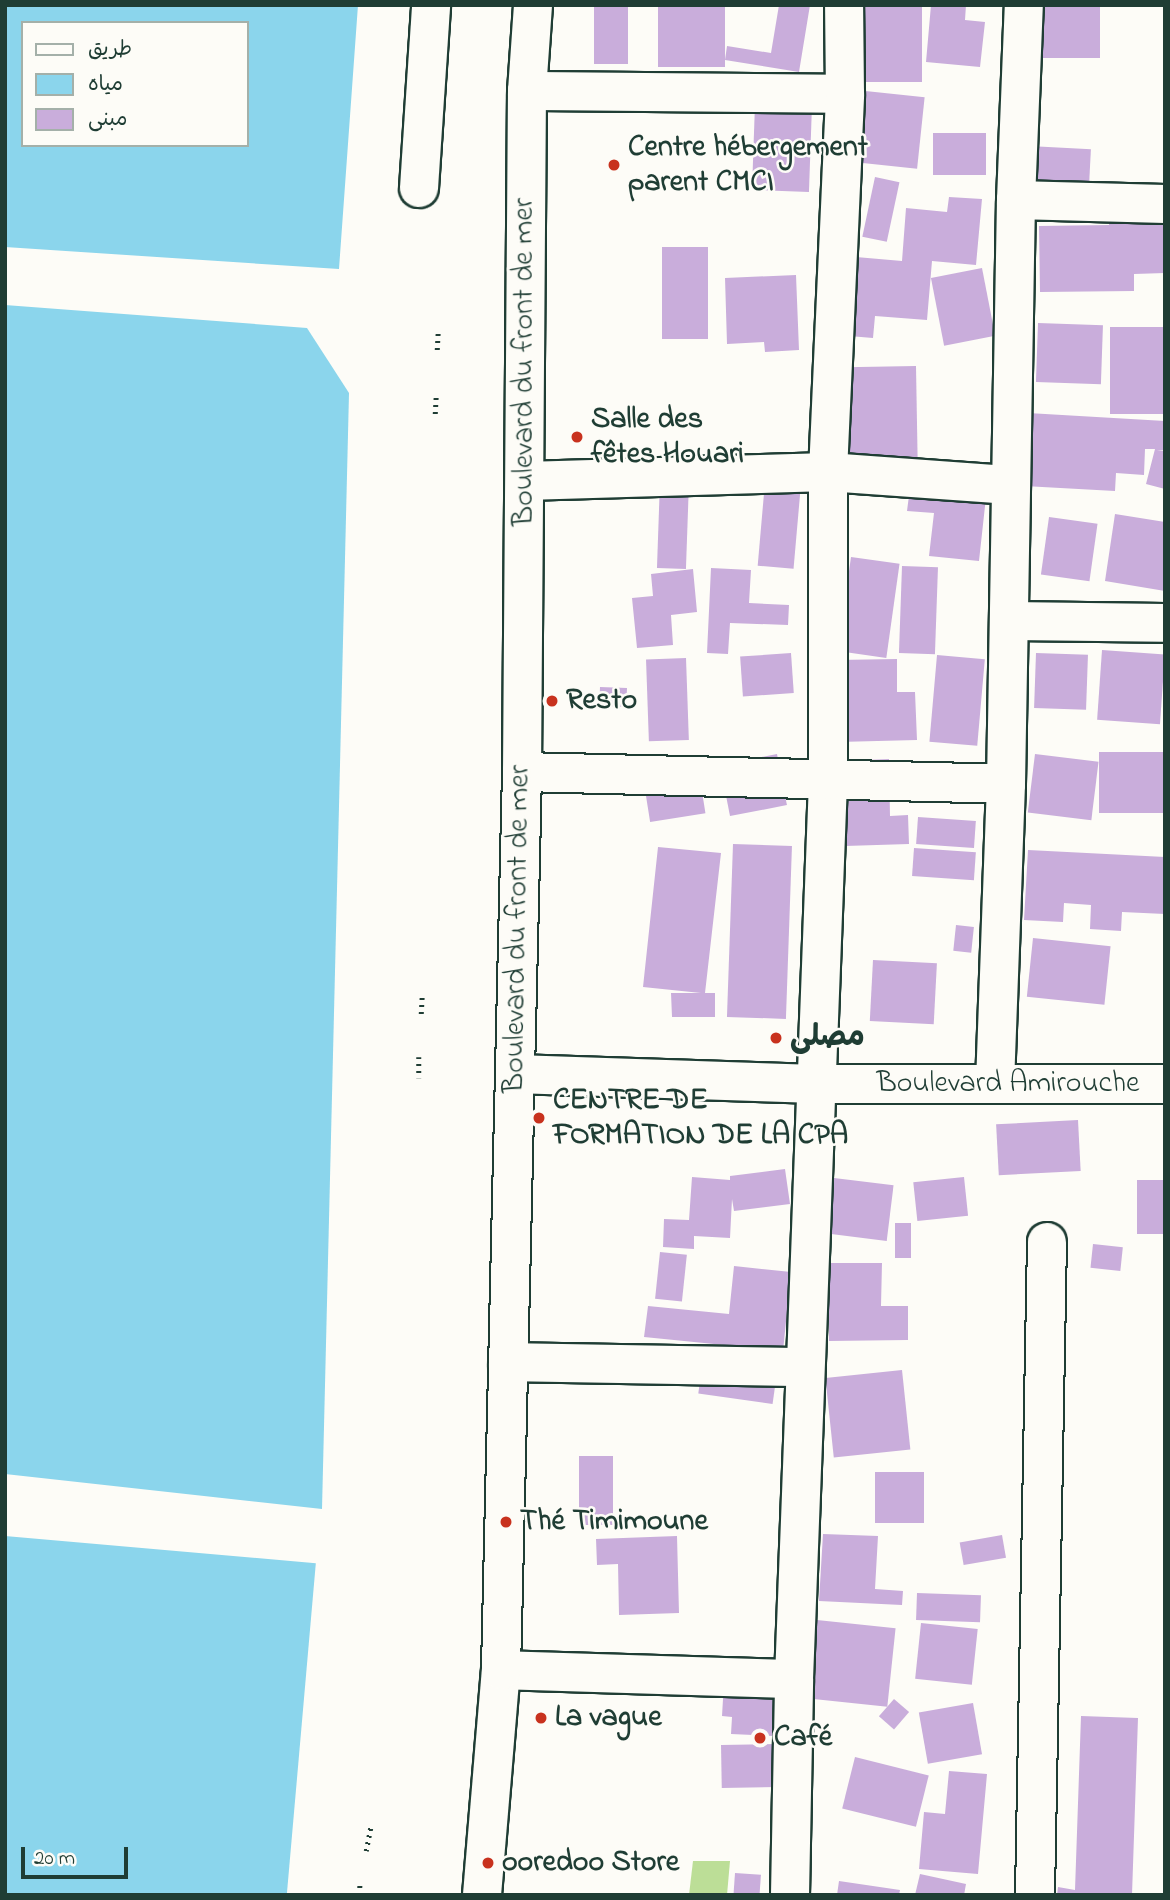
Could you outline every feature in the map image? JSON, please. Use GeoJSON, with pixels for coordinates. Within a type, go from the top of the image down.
{"type":"FeatureCollection","features":[{"type":"Feature","properties":{"kind":"street"},"geometry":{"type":"LineString","coordinates":[[419,188],[430,5]]}},
{"type":"Feature","properties":{"kind":"street","name":"Boulevard du front de mer"},"geometry":{"type":"LineString","coordinates":[[482,1895],[500,1670],[522,772],[527,91],[533,5]]}},
{"type":"Feature","properties":{"kind":"street"},"geometry":{"type":"LineString","coordinates":[[790,1895],[794,1679],[828,780],[828,472],[845,94],[844,5]]}},
{"type":"Feature","properties":{"kind":"street"},"geometry":{"type":"LineString","coordinates":[[995,1084],[1006,784],[1016,200],[1024,5]]}},
{"type":"Feature","properties":{"kind":"street"},"geometry":{"type":"LineString","coordinates":[[527,91],[845,94]]}},
{"type":"Feature","properties":{"kind":"street"},"geometry":{"type":"LineString","coordinates":[[1016,200],[1165,204]]}},
{"type":"Feature","properties":{"kind":"street"},"geometry":{"type":"LineString","coordinates":[[525,481],[828,472],[1011,485]]}},
{"type":"Feature","properties":{"kind":"street"},"geometry":{"type":"LineString","coordinates":[[1010,621],[1165,623]]}},
{"type":"Feature","properties":{"kind":"street"},"geometry":{"type":"LineString","coordinates":[[522,772],[1006,784]]}},
{"type":"Feature","properties":{"kind":"street","name":"Boulevard Amirouche"},"geometry":{"type":"LineString","coordinates":[[515,1074],[816,1084],[1165,1084]]}},
{"type":"Feature","properties":{"kind":"street"},"geometry":{"type":"LineString","coordinates":[[1035,1895],[1047,1242]]}},
{"type":"Feature","properties":{"kind":"street"},"geometry":{"type":"LineString","coordinates":[[508,1362],[805,1367]]}},
{"type":"Feature","properties":{"kind":"street"},"geometry":{"type":"LineString","coordinates":[[500,1670],[794,1679]]}},
{"type":"Feature","properties":{"kind":"path"},"geometry":{"type":"LineString","coordinates":[[438,329],[438,350]]}},
{"type":"Feature","properties":{"kind":"path"},"geometry":{"type":"LineString","coordinates":[[435,414],[436,394]]}},
{"type":"Feature","properties":{"kind":"path"},"geometry":{"type":"LineString","coordinates":[[421,1014],[422,995]]}},
{"type":"Feature","properties":{"kind":"path"},"geometry":{"type":"LineString","coordinates":[[419,1057],[419,1078]]}},
{"type":"Feature","properties":{"kind":"path"},"geometry":{"type":"LineString","coordinates":[[366,1851],[372,1825]]}},
{"type":"Feature","properties":{"kind":"path"},"geometry":{"type":"LineString","coordinates":[[359,1895],[360,1882]]}},
{"type":"Feature","properties":{"kind":"green space"},"geometry":{"type":"Polygon","coordinates":[[[693,1861],[730,1861],[727,1895],[689,1895],[693,1861]]]}},
{"type":"Feature","properties":{"kind":"water"},"geometry":{"type":"Polygon","coordinates":[[[5,5],[358,5],[339,269],[5,247],[5,5]]]}},
{"type":"Feature","properties":{"kind":"water"},"geometry":{"type":"Polygon","coordinates":[[[5,305],[307,328],[349,393],[322,1509],[5,1474],[5,305]]]}},
{"type":"Feature","properties":{"kind":"water"},"geometry":{"type":"Polygon","coordinates":[[[5,1536],[316,1563],[287,1895],[5,1895],[5,1536]]]}},
{"type":"Feature","properties":{"kind":"building"},"geometry":{"type":"Polygon","coordinates":[[[594,5],[628,5],[628,64],[594,64],[594,5]]]}},
{"type":"Feature","properties":{"kind":"building"},"geometry":{"type":"Polygon","coordinates":[[[658,5],[725,5],[725,67],[658,67],[658,5]]]}},
{"type":"Feature","properties":{"kind":"building"},"geometry":{"type":"Polygon","coordinates":[[[779,5],[810,5],[799,72],[725,60],[727,46],[771,53],[779,5]]]}},
{"type":"Feature","properties":{"kind":"building"},"geometry":{"type":"Polygon","coordinates":[[[851,5],[922,5],[922,82],[851,82],[851,5]]]}},
{"type":"Feature","properties":{"kind":"building"},"geometry":{"type":"Polygon","coordinates":[[[931,5],[966,5],[965,20],[985,22],[980,67],[926,62],[931,5]]]}},
{"type":"Feature","properties":{"kind":"building"},"geometry":{"type":"Polygon","coordinates":[[[1029,5],[1100,5],[1100,58],[1029,58],[1029,5]]]}},
{"type":"Feature","properties":{"kind":"building"},"geometry":{"type":"Polygon","coordinates":[[[856,90],[925,97],[917,169],[848,162],[856,90]]]}},
{"type":"Feature","properties":{"kind":"building"},"geometry":{"type":"Polygon","coordinates":[[[755,104],[812,106],[809,192],[752,190],[755,104]]]}},
{"type":"Feature","properties":{"kind":"building"},"geometry":{"type":"Polygon","coordinates":[[[933,133],[986,133],[986,175],[933,175],[933,133]]]}},
{"type":"Feature","properties":{"kind":"building"},"geometry":{"type":"Polygon","coordinates":[[[1029,146],[1091,149],[1088,211],[1026,208],[1029,146]]]}},
{"type":"Feature","properties":{"kind":"building"},"geometry":{"type":"Polygon","coordinates":[[[875,177],[899,182],[887,242],[862,237],[875,177]]]}},
{"type":"Feature","properties":{"kind":"building"},"geometry":{"type":"Polygon","coordinates":[[[949,197],[982,199],[976,265],[932,261],[927,320],[875,316],[873,338],[849,336],[856,257],[902,261],[906,208],[947,212],[949,197]]]}},
{"type":"Feature","properties":{"kind":"building"},"geometry":{"type":"Polygon","coordinates":[[[1165,214],[1165,273],[1134,274],[1134,291],[1040,292],[1039,226],[1109,225],[1109,215],[1165,214]]]}},
{"type":"Feature","properties":{"kind":"building"},"geometry":{"type":"Polygon","coordinates":[[[662,247],[708,247],[708,339],[662,339],[662,247]]]}},
{"type":"Feature","properties":{"kind":"building"},"geometry":{"type":"Polygon","coordinates":[[[982,268],[995,336],[944,346],[931,278],[982,268]]]}},
{"type":"Feature","properties":{"kind":"building"},"geometry":{"type":"Polygon","coordinates":[[[796,275],[799,350],[765,352],[764,342],[727,344],[725,278],[796,275]]]}},
{"type":"Feature","properties":{"kind":"building"},"geometry":{"type":"Polygon","coordinates":[[[1038,323],[1103,325],[1101,384],[1036,382],[1038,323]]]}},
{"type":"Feature","properties":{"kind":"building"},"geometry":{"type":"Polygon","coordinates":[[[1110,327],[1165,327],[1165,414],[1110,414],[1110,327]]]}},
{"type":"Feature","properties":{"kind":"building"},"geometry":{"type":"Polygon","coordinates":[[[916,366],[918,466],[847,467],[845,367],[916,366]]]}},
{"type":"Feature","properties":{"kind":"building"},"geometry":{"type":"Polygon","coordinates":[[[1028,413],[1165,421],[1165,450],[1157,450],[1165,451],[1165,489],[1146,484],[1155,449],[1145,449],[1144,475],[1116,473],[1115,491],[1024,486],[1028,413]]]}},
{"type":"Feature","properties":{"kind":"building"},"geometry":{"type":"Polygon","coordinates":[[[911,480],[987,488],[979,561],[929,556],[934,513],[907,511],[911,480]]]}},
{"type":"Feature","properties":{"kind":"building"},"geometry":{"type":"Polygon","coordinates":[[[660,481],[689,482],[686,569],[657,568],[660,481]]]}},
{"type":"Feature","properties":{"kind":"building"},"geometry":{"type":"Polygon","coordinates":[[[765,482],[801,485],[794,569],[758,566],[765,482]]]}},
{"type":"Feature","properties":{"kind":"building"},"geometry":{"type":"Polygon","coordinates":[[[1115,514],[1165,522],[1165,591],[1105,581],[1115,514]]]}},
{"type":"Feature","properties":{"kind":"building"},"geometry":{"type":"Polygon","coordinates":[[[1049,517],[1098,524],[1089,581],[1041,574],[1049,517]]]}},
{"type":"Feature","properties":{"kind":"building"},"geometry":{"type":"Polygon","coordinates":[[[851,557],[900,564],[886,658],[838,651],[851,557]]]}},
{"type":"Feature","properties":{"kind":"building"},"geometry":{"type":"Polygon","coordinates":[[[902,566],[938,567],[935,654],[899,653],[902,566]]]}},
{"type":"Feature","properties":{"kind":"building"},"geometry":{"type":"Polygon","coordinates":[[[711,568],[751,570],[749,603],[789,605],[788,625],[730,623],[728,654],[707,653],[711,568]]]}},
{"type":"Feature","properties":{"kind":"building"},"geometry":{"type":"Polygon","coordinates":[[[693,569],[697,612],[671,615],[673,645],[637,648],[632,598],[653,596],[651,574],[693,569]]]}},
{"type":"Feature","properties":{"kind":"building"},"geometry":{"type":"Polygon","coordinates":[[[1102,650],[1165,654],[1160,724],[1097,720],[1102,650]]]}},
{"type":"Feature","properties":{"kind":"building"},"geometry":{"type":"Polygon","coordinates":[[[791,653],[794,693],[743,696],[740,657],[791,653]]]}},
{"type":"Feature","properties":{"kind":"building"},"geometry":{"type":"Polygon","coordinates":[[[1036,653],[1088,655],[1086,710],[1034,708],[1036,653]]]}},
{"type":"Feature","properties":{"kind":"building"},"geometry":{"type":"Polygon","coordinates":[[[937,655],[985,659],[977,746],[929,742],[937,655]]]}},
{"type":"Feature","properties":{"kind":"building"},"geometry":{"type":"Polygon","coordinates":[[[686,658],[689,740],[649,741],[646,659],[686,658]]]}},
{"type":"Feature","properties":{"kind":"building"},"geometry":{"type":"Polygon","coordinates":[[[897,659],[897,692],[915,692],[917,740],[838,742],[837,660],[897,659]]]}},
{"type":"Feature","properties":{"kind":"building"},"geometry":{"type":"Polygon","coordinates":[[[600,687],[627,688],[626,707],[599,706],[600,687]]]}},
{"type":"Feature","properties":{"kind":"building"},"geometry":{"type":"Polygon","coordinates":[[[1099,752],[1165,752],[1165,813],[1099,813],[1099,752]]]}},
{"type":"Feature","properties":{"kind":"building"},"geometry":{"type":"Polygon","coordinates":[[[777,754],[787,805],[730,816],[720,765],[777,754]]]}},
{"type":"Feature","properties":{"kind":"building"},"geometry":{"type":"Polygon","coordinates":[[[1035,754],[1099,762],[1091,820],[1028,813],[1035,754]]]}},
{"type":"Feature","properties":{"kind":"building"},"geometry":{"type":"Polygon","coordinates":[[[889,759],[890,816],[908,815],[909,844],[845,846],[842,761],[889,759]]]}},
{"type":"Feature","properties":{"kind":"building"},"geometry":{"type":"Polygon","coordinates":[[[697,760],[705,813],[650,822],[642,769],[697,760]]]}},
{"type":"Feature","properties":{"kind":"building"},"geometry":{"type":"Polygon","coordinates":[[[918,817],[976,821],[974,848],[916,844],[918,817]]]}},
{"type":"Feature","properties":{"kind":"building"},"geometry":{"type":"Polygon","coordinates":[[[733,844],[792,846],[786,1019],[727,1017],[733,844]]]}},
{"type":"Feature","properties":{"kind":"building"},"geometry":{"type":"Polygon","coordinates":[[[658,847],[721,853],[705,993],[715,993],[715,1017],[672,1017],[671,993],[701,993],[643,987],[658,847]]]}},
{"type":"Feature","properties":{"kind":"building"},"geometry":{"type":"Polygon","coordinates":[[[914,848],[976,852],[974,880],[912,876],[914,848]]]}},
{"type":"Feature","properties":{"kind":"building"},"geometry":{"type":"Polygon","coordinates":[[[1028,850],[1165,857],[1165,914],[1122,912],[1121,931],[1090,929],[1091,905],[1064,903],[1063,922],[1024,920],[1028,850]]]}},
{"type":"Feature","properties":{"kind":"building"},"geometry":{"type":"Polygon","coordinates":[[[956,925],[974,927],[971,953],[953,951],[956,925]]]}},
{"type":"Feature","properties":{"kind":"building"},"geometry":{"type":"Polygon","coordinates":[[[1033,938],[1111,946],[1104,1005],[1027,997],[1033,938]]]}},
{"type":"Feature","properties":{"kind":"building"},"geometry":{"type":"Polygon","coordinates":[[[873,960],[937,963],[934,1024],[870,1021],[873,960]]]}},
{"type":"Feature","properties":{"kind":"building"},"geometry":{"type":"Polygon","coordinates":[[[1078,1120],[1081,1171],[999,1175],[996,1124],[1078,1120]]]}},
{"type":"Feature","properties":{"kind":"building"},"geometry":{"type":"Polygon","coordinates":[[[785,1169],[790,1204],[734,1211],[732,1199],[730,1238],[694,1236],[694,1249],[663,1247],[664,1219],[689,1220],[692,1177],[730,1180],[730,1176],[785,1169]]]}},
{"type":"Feature","properties":{"kind":"building"},"geometry":{"type":"Polygon","coordinates":[[[964,1177],[968,1216],[917,1221],[913,1182],[964,1177]]]}},
{"type":"Feature","properties":{"kind":"building"},"geometry":{"type":"Polygon","coordinates":[[[834,1178],[894,1185],[887,1241],[827,1234],[834,1178]]]}},
{"type":"Feature","properties":{"kind":"building"},"geometry":{"type":"Polygon","coordinates":[[[1137,1180],[1165,1180],[1165,1234],[1137,1234],[1137,1180]]]}},
{"type":"Feature","properties":{"kind":"building"},"geometry":{"type":"Polygon","coordinates":[[[895,1223],[911,1223],[911,1258],[895,1258],[895,1223]]]}},
{"type":"Feature","properties":{"kind":"building"},"geometry":{"type":"Polygon","coordinates":[[[1093,1244],[1123,1247],[1120,1271],[1090,1268],[1093,1244]]]}},
{"type":"Feature","properties":{"kind":"building"},"geometry":{"type":"Polygon","coordinates":[[[660,1252],[687,1255],[682,1302],[655,1299],[660,1252]]]}},
{"type":"Feature","properties":{"kind":"building"},"geometry":{"type":"Polygon","coordinates":[[[822,1263],[882,1263],[881,1306],[908,1306],[908,1340],[829,1341],[829,1287],[822,1287],[822,1263]]]}},
{"type":"Feature","properties":{"kind":"building"},"geometry":{"type":"Polygon","coordinates":[[[734,1266],[791,1272],[783,1351],[644,1337],[648,1306],[729,1314],[734,1266]]]}},
{"type":"Feature","properties":{"kind":"building"},"geometry":{"type":"Polygon","coordinates":[[[704,1353],[778,1363],[773,1404],[698,1394],[704,1353]]]}},
{"type":"Feature","properties":{"kind":"building"},"geometry":{"type":"Polygon","coordinates":[[[902,1370],[910,1450],[834,1458],[825,1378],[902,1370]]]}},
{"type":"Feature","properties":{"kind":"building"},"geometry":{"type":"Polygon","coordinates":[[[579,1456],[613,1456],[613,1525],[579,1525],[579,1456]]]}},
{"type":"Feature","properties":{"kind":"building"},"geometry":{"type":"Polygon","coordinates":[[[875,1472],[924,1472],[924,1523],[875,1523],[875,1472]]]}},
{"type":"Feature","properties":{"kind":"building"},"geometry":{"type":"Polygon","coordinates":[[[823,1534],[878,1536],[875,1589],[903,1591],[902,1605],[819,1601],[823,1534]]]}},
{"type":"Feature","properties":{"kind":"building"},"geometry":{"type":"Polygon","coordinates":[[[1002,1535],[1006,1558],[964,1565],[960,1542],[1002,1535]]]}},
{"type":"Feature","properties":{"kind":"building"},"geometry":{"type":"Polygon","coordinates":[[[677,1536],[679,1613],[619,1615],[618,1564],[597,1565],[596,1539],[677,1536]]]}},
{"type":"Feature","properties":{"kind":"building"},"geometry":{"type":"Polygon","coordinates":[[[917,1593],[981,1595],[980,1622],[916,1620],[917,1593]]]}},
{"type":"Feature","properties":{"kind":"building"},"geometry":{"type":"Polygon","coordinates":[[[817,1620],[896,1628],[887,1707],[809,1699],[817,1620]]]}},
{"type":"Feature","properties":{"kind":"building"},"geometry":{"type":"Polygon","coordinates":[[[921,1623],[978,1629],[972,1685],[915,1679],[921,1623]]]}},
{"type":"Feature","properties":{"kind":"building"},"geometry":{"type":"Polygon","coordinates":[[[725,1665],[778,1668],[774,1736],[731,1734],[732,1717],[722,1716],[725,1665]]]}},
{"type":"Feature","properties":{"kind":"building"},"geometry":{"type":"Polygon","coordinates":[[[894,1699],[909,1712],[894,1729],[879,1716],[894,1699]]]}},
{"type":"Feature","properties":{"kind":"building"},"geometry":{"type":"Polygon","coordinates":[[[973,1703],[982,1754],[928,1764],[919,1713],[973,1703]]]}},
{"type":"Feature","properties":{"kind":"building"},"geometry":{"type":"Polygon","coordinates":[[[1081,1716],[1138,1718],[1132,1895],[1057,1895],[1058,1887],[1075,1890],[1081,1716]]]}},
{"type":"Feature","properties":{"kind":"building"},"geometry":{"type":"Polygon","coordinates":[[[777,1744],[778,1787],[722,1788],[721,1745],[777,1744]]]}},
{"type":"Feature","properties":{"kind":"building"},"geometry":{"type":"Polygon","coordinates":[[[855,1757],[929,1775],[916,1827],[842,1808],[855,1757]]]}},
{"type":"Feature","properties":{"kind":"building"},"geometry":{"type":"Polygon","coordinates":[[[949,1771],[987,1774],[978,1874],[919,1869],[924,1812],[945,1814],[949,1771]]]}},
{"type":"Feature","properties":{"kind":"building"},"geometry":{"type":"Polygon","coordinates":[[[735,1873],[761,1875],[760,1895],[733,1895],[735,1873]]]}},
{"type":"Feature","properties":{"kind":"building"},"geometry":{"type":"Polygon","coordinates":[[[920,1874],[966,1884],[964,1895],[915,1895],[920,1874]]]}},
{"type":"Feature","properties":{"kind":"building"},"geometry":{"type":"Polygon","coordinates":[[[839,1881],[900,1890],[899,1895],[837,1895],[839,1881]]]}},
{"type":"Feature","properties":{"kind":"place","name":"Centre hébergement parent CMCI"},"geometry":{"type":"Point","coordinates":[614,165]}},
{"type":"Feature","properties":{"kind":"place","name":"Salle des fêtes Houari"},"geometry":{"type":"Point","coordinates":[577,437]}},
{"type":"Feature","properties":{"kind":"place","name":"Resto"},"geometry":{"type":"Point","coordinates":[552,701]}},
{"type":"Feature","properties":{"kind":"place","name":"مصلى"},"geometry":{"type":"Point","coordinates":[776,1038]}},
{"type":"Feature","properties":{"kind":"place","name":"CENTRE DE FORMATION DE LA CPA"},"geometry":{"type":"Point","coordinates":[539,1118]}},
{"type":"Feature","properties":{"kind":"place","name":"Thé Timimoune"},"geometry":{"type":"Point","coordinates":[506,1522]}},
{"type":"Feature","properties":{"kind":"place","name":"La vague"},"geometry":{"type":"Point","coordinates":[541,1718]}},
{"type":"Feature","properties":{"kind":"place","name":"Café"},"geometry":{"type":"Point","coordinates":[760,1738]}},
{"type":"Feature","properties":{"kind":"place","name":"ooredoo Store"},"geometry":{"type":"Point","coordinates":[488,1863]}}]}
